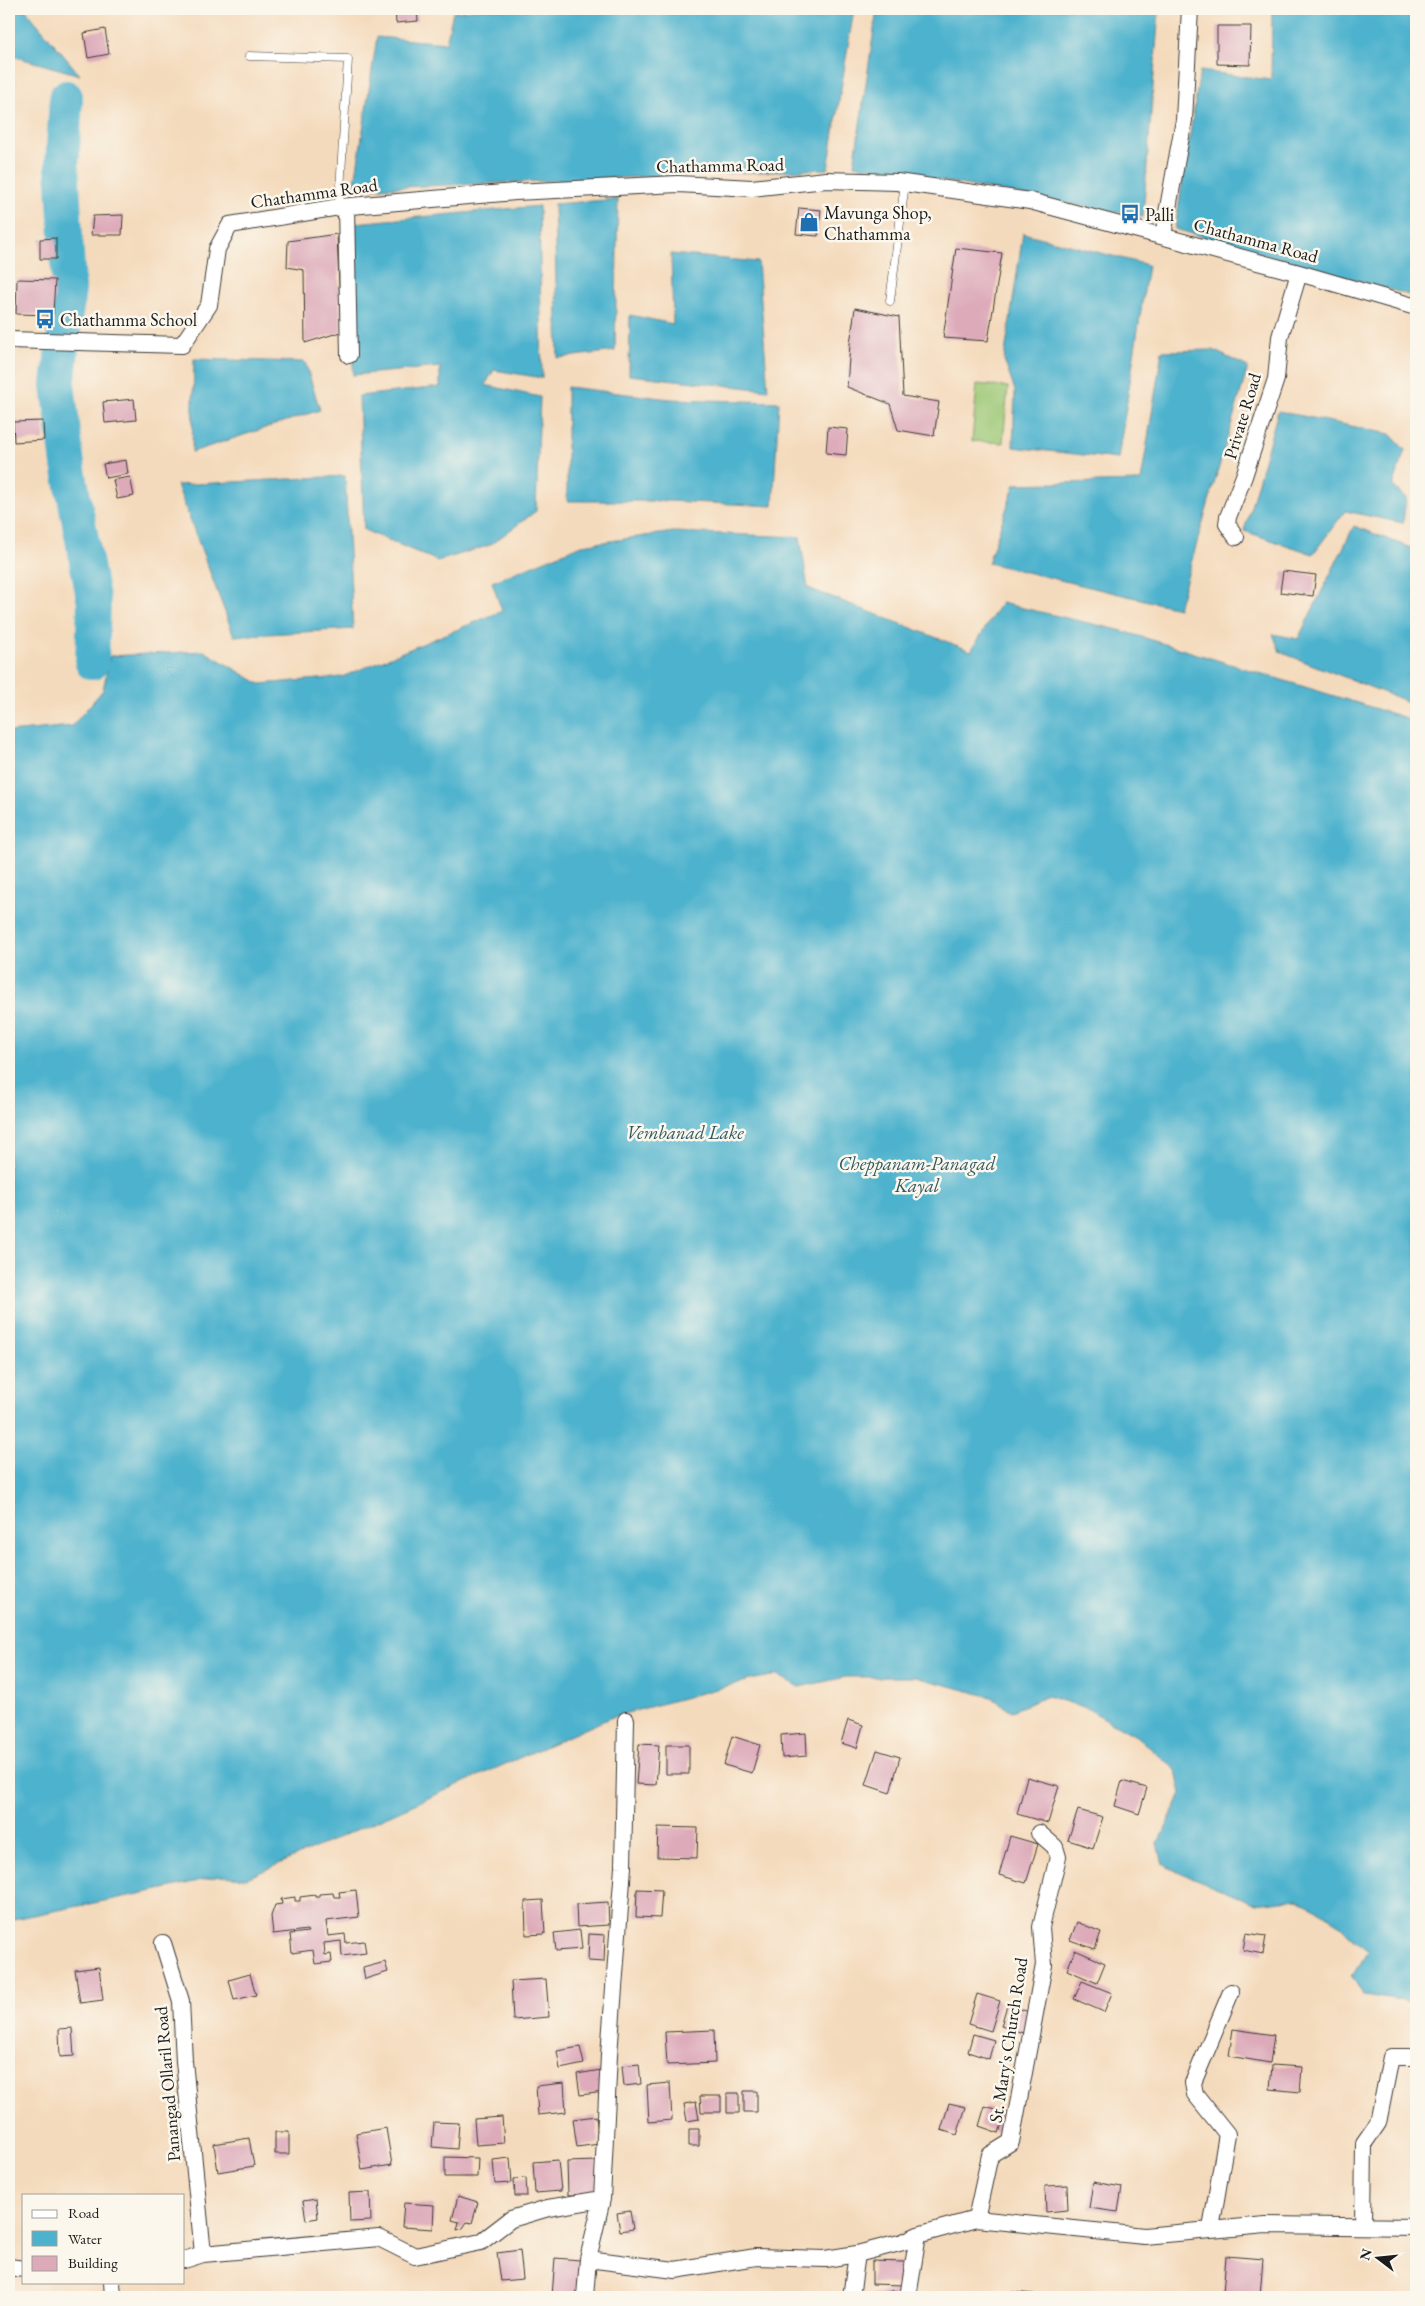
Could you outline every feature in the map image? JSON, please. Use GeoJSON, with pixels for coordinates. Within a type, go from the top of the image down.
{"type":"FeatureCollection","features":[{"type":"Feature","properties":{"kind":"street"},"geometry":{"type":"LineString","coordinates":[[1163,235],[1184,120],[1190,9]]}},
{"type":"Feature","properties":{"kind":"street","name":"Chathamma Road"},"geometry":{"type":"LineString","coordinates":[[9,340],[182,345],[209,305],[217,249],[230,225],[343,207],[515,192],[678,184],[752,188],[826,180],[905,183],[1030,201],[1163,235],[1416,307]]}},
{"type":"Feature","properties":{"kind":"street"},"geometry":{"type":"LineString","coordinates":[[343,207],[349,355]]}},
{"type":"Feature","properties":{"kind":"street","name":"Private Road"},"geometry":{"type":"LineString","coordinates":[[1236,537],[1227,524],[1228,517],[1244,476],[1276,379],[1280,337],[1299,273]]}},
{"type":"Feature","properties":{"kind":"street"},"geometry":{"type":"LineString","coordinates":[[585,2297],[588,2259],[602,2199],[609,2055],[623,1867],[626,1720]]}},
{"type":"Feature","properties":{"kind":"street","name":"St. Mary's Church Road"},"geometry":{"type":"LineString","coordinates":[[976,2219],[990,2155],[1011,2142],[1044,1965],[1040,1927],[1058,1857],[1054,1847],[1039,1833]]}},
{"type":"Feature","properties":{"kind":"street","name":"Panangad Ollaril Road"},"geometry":{"type":"LineString","coordinates":[[162,1943],[181,2001],[184,2061],[203,2254]]}},
{"type":"Feature","properties":{"kind":"street"},"geometry":{"type":"LineString","coordinates":[[1211,2229],[1226,2134],[1195,2094],[1193,2083],[1231,1992]]}},
{"type":"Feature","properties":{"kind":"street"},"geometry":{"type":"LineString","coordinates":[[1363,2225],[1364,2143],[1378,2123],[1392,2057],[1416,2057]]}},
{"type":"Feature","properties":{"kind":"street"},"geometry":{"type":"LineString","coordinates":[[185,2260],[203,2254],[379,2238],[416,2256],[481,2242],[511,2219],[548,2208],[602,2199]]}},
{"type":"Feature","properties":{"kind":"street"},"geometry":{"type":"LineString","coordinates":[[588,2259],[675,2270],[756,2257],[825,2259],[857,2254],[903,2242],[918,2235],[976,2219],[1144,2236],[1266,2225],[1363,2225],[1416,2228]]}},
{"type":"Feature","properties":{"kind":"street"},"geometry":{"type":"LineString","coordinates":[[908,2297],[918,2235]]}},
{"type":"Feature","properties":{"kind":"street"},"geometry":{"type":"LineString","coordinates":[[851,2297],[857,2254]]}},
{"type":"Feature","properties":{"kind":"street"},"geometry":{"type":"LineString","coordinates":[[9,2267],[22,2269]]}},
{"type":"Feature","properties":{"kind":"street"},"geometry":{"type":"LineString","coordinates":[[111,2284],[113,2297]]}},
{"type":"Feature","properties":{"kind":"lane"},"geometry":{"type":"LineString","coordinates":[[249,56],[348,59],[343,207]]}},
{"type":"Feature","properties":{"kind":"lane"},"geometry":{"type":"LineString","coordinates":[[890,302],[905,183]]}},
{"type":"Feature","properties":{"kind":"green space"},"geometry":{"type":"Polygon","coordinates":[[[977,384],[1008,387],[1003,443],[972,441],[977,384]]]}},
{"type":"Feature","properties":{"kind":"water"},"geometry":{"type":"Polygon","coordinates":[[[9,9],[25,9],[80,75],[9,55],[9,9]]]}},
{"type":"Feature","properties":{"kind":"water"},"geometry":{"type":"Polygon","coordinates":[[[306,9],[348,9],[345,16],[306,9]]]}},
{"type":"Feature","properties":{"kind":"water"},"geometry":{"type":"Polygon","coordinates":[[[480,9],[854,9],[828,169],[354,189],[377,37],[446,43],[453,12],[480,9]]]}},
{"type":"Feature","properties":{"kind":"water"},"geometry":{"type":"Polygon","coordinates":[[[877,9],[1159,9],[1143,217],[854,165],[877,9]]]}},
{"type":"Feature","properties":{"kind":"water"},"geometry":{"type":"Polygon","coordinates":[[[1272,9],[1339,9],[1351,11],[1352,9],[1416,9],[1416,297],[1175,229],[1200,71],[1271,80],[1272,9]]]}},
{"type":"Feature","properties":{"kind":"water"},"geometry":{"type":"Polygon","coordinates":[[[618,199],[615,351],[558,358],[554,204],[618,199]]]}},
{"type":"Feature","properties":{"kind":"water"},"geometry":{"type":"Polygon","coordinates":[[[539,206],[542,378],[494,370],[485,385],[540,397],[536,511],[490,545],[438,561],[364,530],[359,396],[440,387],[440,367],[353,375],[355,223],[539,206]]]}},
{"type":"Feature","properties":{"kind":"water"},"geometry":{"type":"Polygon","coordinates":[[[1023,233],[1148,265],[1118,459],[1013,447],[1015,391],[1004,360],[1023,233]]]}},
{"type":"Feature","properties":{"kind":"water"},"geometry":{"type":"Polygon","coordinates":[[[671,254],[758,262],[768,390],[629,375],[630,315],[673,324],[671,254]]]}},
{"type":"Feature","properties":{"kind":"water"},"geometry":{"type":"Polygon","coordinates":[[[1213,350],[1248,367],[1178,608],[988,563],[1015,484],[1141,481],[1162,351],[1213,350]]]}},
{"type":"Feature","properties":{"kind":"water"},"geometry":{"type":"Polygon","coordinates":[[[194,359],[305,362],[320,410],[192,452],[194,359]]]}},
{"type":"Feature","properties":{"kind":"water"},"geometry":{"type":"Polygon","coordinates":[[[567,387],[670,399],[779,402],[773,506],[668,501],[567,501],[567,387]]]}},
{"type":"Feature","properties":{"kind":"water"},"geometry":{"type":"Polygon","coordinates":[[[1278,411],[1390,434],[1405,450],[1393,486],[1406,498],[1403,523],[1345,511],[1313,554],[1244,531],[1278,411]]]}},
{"type":"Feature","properties":{"kind":"water"},"geometry":{"type":"Polygon","coordinates":[[[345,476],[353,629],[234,636],[177,485],[345,476]]]}},
{"type":"Feature","properties":{"kind":"water"},"geometry":{"type":"Polygon","coordinates":[[[1354,526],[1416,550],[1416,705],[1280,652],[1273,634],[1298,639],[1354,526]]]}},
{"type":"Feature","properties":{"kind":"water","name":"Vembanad Lake"},"geometry":{"type":"Polygon","coordinates":[[[673,532],[800,537],[808,588],[971,651],[1001,603],[1119,630],[1416,721],[1416,2006],[1404,2001],[1363,1995],[1352,1976],[1368,1951],[1328,1915],[1298,1899],[1256,1904],[1163,1865],[1158,1843],[1181,1794],[1176,1770],[1136,1736],[1086,1708],[1047,1696],[1012,1711],[991,1697],[916,1677],[846,1677],[799,1687],[777,1675],[750,1680],[612,1717],[247,1878],[219,1876],[9,1920],[9,732],[72,726],[103,690],[110,656],[204,651],[260,684],[342,677],[502,611],[492,582],[582,545],[673,532]]]}},
{"type":"Feature","properties":{"kind":"building"},"geometry":{"type":"Polygon","coordinates":[[[417,9],[418,21],[396,23],[395,10],[417,9]]]}},
{"type":"Feature","properties":{"kind":"building"},"geometry":{"type":"Polygon","coordinates":[[[1217,26],[1251,26],[1250,65],[1217,64],[1217,26]]]}},
{"type":"Feature","properties":{"kind":"building"},"geometry":{"type":"Polygon","coordinates":[[[105,29],[109,54],[88,58],[84,33],[105,29]]]}},
{"type":"Feature","properties":{"kind":"building","name":"Mavunga Shop, Chathamma"},"geometry":{"type":"Polygon","coordinates":[[[799,208],[821,210],[818,236],[796,234],[799,208]]]}},
{"type":"Feature","properties":{"kind":"building"},"geometry":{"type":"Polygon","coordinates":[[[123,215],[122,235],[91,235],[93,216],[123,215]]]}},
{"type":"Feature","properties":{"kind":"building"},"geometry":{"type":"Polygon","coordinates":[[[337,234],[341,332],[305,343],[304,270],[287,267],[288,241],[337,234]]]}},
{"type":"Feature","properties":{"kind":"building"},"geometry":{"type":"Polygon","coordinates":[[[56,238],[56,259],[40,259],[40,239],[56,238]]]}},
{"type":"Feature","properties":{"kind":"building"},"geometry":{"type":"Polygon","coordinates":[[[956,248],[1002,253],[988,341],[943,338],[956,248]]]}},
{"type":"Feature","properties":{"kind":"building"},"geometry":{"type":"Polygon","coordinates":[[[17,279],[55,280],[53,315],[16,314],[17,279]]]}},
{"type":"Feature","properties":{"kind":"building"},"geometry":{"type":"Polygon","coordinates":[[[855,308],[899,317],[903,396],[939,402],[934,436],[898,430],[890,404],[847,387],[855,308]]]}},
{"type":"Feature","properties":{"kind":"building"},"geometry":{"type":"Polygon","coordinates":[[[134,399],[136,420],[105,423],[103,402],[134,399]]]}},
{"type":"Feature","properties":{"kind":"building"},"geometry":{"type":"Polygon","coordinates":[[[43,421],[44,440],[14,442],[13,422],[43,421]]]}},
{"type":"Feature","properties":{"kind":"building"},"geometry":{"type":"Polygon","coordinates":[[[828,427],[848,429],[846,455],[826,453],[828,427]]]}},
{"type":"Feature","properties":{"kind":"building"},"geometry":{"type":"Polygon","coordinates":[[[126,460],[128,474],[106,478],[103,464],[126,460]]]}},
{"type":"Feature","properties":{"kind":"building"},"geometry":{"type":"Polygon","coordinates":[[[130,477],[134,496],[117,499],[113,480],[130,477]]]}},
{"type":"Feature","properties":{"kind":"building"},"geometry":{"type":"Polygon","coordinates":[[[1283,571],[1316,575],[1313,596],[1280,592],[1283,571]]]}},
{"type":"Feature","properties":{"kind":"building"},"geometry":{"type":"Polygon","coordinates":[[[848,1720],[863,1725],[857,1748],[841,1743],[848,1720]]]}},
{"type":"Feature","properties":{"kind":"building"},"geometry":{"type":"Polygon","coordinates":[[[806,1733],[807,1756],[782,1758],[781,1735],[806,1733]]]}},
{"type":"Feature","properties":{"kind":"building"},"geometry":{"type":"Polygon","coordinates":[[[732,1736],[760,1745],[752,1773],[724,1765],[732,1736]]]}},
{"type":"Feature","properties":{"kind":"building"},"geometry":{"type":"Polygon","coordinates":[[[639,1744],[659,1745],[656,1785],[636,1784],[639,1744]]]}},
{"type":"Feature","properties":{"kind":"building"},"geometry":{"type":"Polygon","coordinates":[[[666,1745],[689,1745],[689,1774],[666,1774],[666,1745]]]}},
{"type":"Feature","properties":{"kind":"building"},"geometry":{"type":"Polygon","coordinates":[[[877,1750],[900,1757],[890,1793],[866,1785],[877,1750]]]}},
{"type":"Feature","properties":{"kind":"building"},"geometry":{"type":"Polygon","coordinates":[[[1027,1777],[1059,1786],[1048,1823],[1017,1814],[1027,1777]]]}},
{"type":"Feature","properties":{"kind":"building"},"geometry":{"type":"Polygon","coordinates":[[[1122,1781],[1147,1788],[1139,1814],[1115,1806],[1122,1781]]]}},
{"type":"Feature","properties":{"kind":"building"},"geometry":{"type":"Polygon","coordinates":[[[1078,1810],[1103,1817],[1093,1848],[1068,1840],[1078,1810]]]}},
{"type":"Feature","properties":{"kind":"building"},"geometry":{"type":"Polygon","coordinates":[[[658,1827],[698,1828],[697,1858],[657,1857],[658,1827]]]}},
{"type":"Feature","properties":{"kind":"building"},"geometry":{"type":"Polygon","coordinates":[[[1010,1836],[1038,1844],[1026,1883],[999,1875],[1010,1836]]]}},
{"type":"Feature","properties":{"kind":"building"},"geometry":{"type":"Polygon","coordinates":[[[637,1889],[662,1890],[660,1918],[636,1917],[637,1889]]]}},
{"type":"Feature","properties":{"kind":"building"},"geometry":{"type":"Polygon","coordinates":[[[356,1890],[359,1917],[326,1921],[328,1936],[345,1934],[346,1943],[364,1941],[366,1953],[342,1956],[341,1941],[324,1943],[325,1955],[331,1954],[332,1962],[315,1964],[313,1950],[292,1953],[290,1934],[308,1932],[307,1930],[273,1934],[271,1916],[275,1905],[282,1904],[281,1899],[295,1897],[295,1901],[300,1901],[300,1897],[315,1895],[315,1897],[319,1897],[319,1894],[333,1893],[334,1897],[340,1897],[339,1892],[356,1890]]]}},
{"type":"Feature","properties":{"kind":"building"},"geometry":{"type":"Polygon","coordinates":[[[543,1900],[545,1934],[526,1935],[525,1901],[543,1900]]]}},
{"type":"Feature","properties":{"kind":"building"},"geometry":{"type":"Polygon","coordinates":[[[608,1902],[609,1925],[577,1927],[576,1904],[608,1902]]]}},
{"type":"Feature","properties":{"kind":"building"},"geometry":{"type":"Polygon","coordinates":[[[1077,1922],[1101,1932],[1095,1949],[1070,1940],[1077,1922]]]}},
{"type":"Feature","properties":{"kind":"building"},"geometry":{"type":"Polygon","coordinates":[[[580,1930],[582,1949],[556,1951],[554,1933],[580,1930]]]}},
{"type":"Feature","properties":{"kind":"building"},"geometry":{"type":"Polygon","coordinates":[[[1246,1933],[1266,1936],[1263,1954],[1243,1950],[1246,1933]]]}},
{"type":"Feature","properties":{"kind":"building"},"geometry":{"type":"Polygon","coordinates":[[[589,1934],[605,1935],[604,1962],[588,1961],[589,1934]]]}},
{"type":"Feature","properties":{"kind":"building"},"geometry":{"type":"Polygon","coordinates":[[[1075,1950],[1105,1963],[1097,1983],[1067,1970],[1075,1950]]]}},
{"type":"Feature","properties":{"kind":"building"},"geometry":{"type":"Polygon","coordinates":[[[385,1962],[388,1972],[365,1979],[363,1968],[385,1962]]]}},
{"type":"Feature","properties":{"kind":"building"},"geometry":{"type":"Polygon","coordinates":[[[99,1967],[103,2000],[80,2003],[75,1970],[99,1967]]]}},
{"type":"Feature","properties":{"kind":"building"},"geometry":{"type":"Polygon","coordinates":[[[250,1974],[256,1995],[234,2000],[229,1980],[250,1974]]]}},
{"type":"Feature","properties":{"kind":"building"},"geometry":{"type":"Polygon","coordinates":[[[546,1979],[549,2017],[513,2020],[511,1981],[546,1979]]]}},
{"type":"Feature","properties":{"kind":"building"},"geometry":{"type":"Polygon","coordinates":[[[1082,1981],[1112,1993],[1104,2012],[1074,1999],[1082,1981]]]}},
{"type":"Feature","properties":{"kind":"building"},"geometry":{"type":"Polygon","coordinates":[[[977,1994],[1000,2001],[991,2031],[968,2024],[977,1994]]]}},
{"type":"Feature","properties":{"kind":"building"},"geometry":{"type":"Polygon","coordinates":[[[1007,2005],[1029,2012],[1023,2033],[1001,2026],[1007,2005]]]}},
{"type":"Feature","properties":{"kind":"building"},"geometry":{"type":"Polygon","coordinates":[[[72,2028],[74,2056],[60,2057],[59,2029],[72,2028]]]}},
{"type":"Feature","properties":{"kind":"building"},"geometry":{"type":"Polygon","coordinates":[[[1233,2029],[1274,2035],[1270,2063],[1229,2056],[1233,2029]]]}},
{"type":"Feature","properties":{"kind":"building"},"geometry":{"type":"Polygon","coordinates":[[[714,2030],[715,2063],[667,2065],[665,2032],[714,2030]]]}},
{"type":"Feature","properties":{"kind":"building"},"geometry":{"type":"Polygon","coordinates":[[[973,2034],[994,2040],[989,2059],[968,2052],[973,2034]]]}},
{"type":"Feature","properties":{"kind":"building"},"geometry":{"type":"Polygon","coordinates":[[[580,2047],[584,2064],[560,2069],[557,2051],[580,2047]]]}},
{"type":"Feature","properties":{"kind":"building"},"geometry":{"type":"Polygon","coordinates":[[[639,2064],[641,2084],[624,2086],[622,2066],[639,2064]]]}},
{"type":"Feature","properties":{"kind":"building"},"geometry":{"type":"Polygon","coordinates":[[[1272,2065],[1302,2067],[1300,2092],[1270,2089],[1272,2065]]]}},
{"type":"Feature","properties":{"kind":"building"},"geometry":{"type":"Polygon","coordinates":[[[601,2070],[604,2092],[580,2095],[577,2074],[601,2070]]]}},
{"type":"Feature","properties":{"kind":"building"},"geometry":{"type":"Polygon","coordinates":[[[564,2083],[566,2112],[538,2115],[536,2086],[564,2083]]]}},
{"type":"Feature","properties":{"kind":"building"},"geometry":{"type":"Polygon","coordinates":[[[670,2083],[672,2120],[649,2122],[647,2085],[670,2083]]]}},
{"type":"Feature","properties":{"kind":"building"},"geometry":{"type":"Polygon","coordinates":[[[744,2091],[757,2091],[757,2112],[744,2112],[744,2091]]]}},
{"type":"Feature","properties":{"kind":"building"},"geometry":{"type":"Polygon","coordinates":[[[727,2093],[739,2093],[739,2113],[727,2113],[727,2093]]]}},
{"type":"Feature","properties":{"kind":"building"},"geometry":{"type":"Polygon","coordinates":[[[700,2096],[721,2096],[721,2112],[701,2112],[700,2096]]]}},
{"type":"Feature","properties":{"kind":"building"},"geometry":{"type":"Polygon","coordinates":[[[696,2102],[699,2119],[687,2121],[684,2104],[696,2102]]]}},
{"type":"Feature","properties":{"kind":"building"},"geometry":{"type":"Polygon","coordinates":[[[949,2103],[966,2107],[957,2135],[941,2130],[949,2103]]]}},
{"type":"Feature","properties":{"kind":"building"},"geometry":{"type":"Polygon","coordinates":[[[985,2106],[1006,2112],[999,2133],[979,2126],[985,2106]]]}},
{"type":"Feature","properties":{"kind":"building"},"geometry":{"type":"Polygon","coordinates":[[[596,2116],[599,2144],[577,2147],[573,2119],[596,2116]]]}},
{"type":"Feature","properties":{"kind":"building"},"geometry":{"type":"Polygon","coordinates":[[[502,2117],[504,2143],[476,2145],[474,2119],[502,2117]]]}},
{"type":"Feature","properties":{"kind":"building"},"geometry":{"type":"Polygon","coordinates":[[[434,2122],[459,2123],[457,2149],[432,2147],[434,2122]]]}},
{"type":"Feature","properties":{"kind":"building"},"geometry":{"type":"Polygon","coordinates":[[[386,2128],[392,2165],[362,2170],[356,2133],[386,2128]]]}},
{"type":"Feature","properties":{"kind":"building"},"geometry":{"type":"Polygon","coordinates":[[[689,2129],[699,2129],[699,2146],[689,2146],[689,2129]]]}},
{"type":"Feature","properties":{"kind":"building"},"geometry":{"type":"Polygon","coordinates":[[[275,2132],[289,2132],[289,2154],[275,2154],[275,2132]]]}},
{"type":"Feature","properties":{"kind":"building"},"geometry":{"type":"Polygon","coordinates":[[[249,2138],[254,2166],[218,2172],[214,2144],[249,2138]]]}},
{"type":"Feature","properties":{"kind":"building"},"geometry":{"type":"Polygon","coordinates":[[[445,2157],[478,2158],[477,2177],[445,2177],[445,2157]]]}},
{"type":"Feature","properties":{"kind":"building"},"geometry":{"type":"Polygon","coordinates":[[[510,2158],[512,2183],[495,2184],[493,2160],[510,2158]]]}},
{"type":"Feature","properties":{"kind":"building"},"geometry":{"type":"Polygon","coordinates":[[[558,2160],[561,2191],[535,2193],[533,2162],[558,2160]]]}},
{"type":"Feature","properties":{"kind":"building"},"geometry":{"type":"Polygon","coordinates":[[[596,2161],[597,2194],[568,2195],[567,2162],[596,2161]]]}},
{"type":"Feature","properties":{"kind":"building"},"geometry":{"type":"Polygon","coordinates":[[[526,2178],[527,2196],[515,2196],[514,2179],[526,2178]]]}},
{"type":"Feature","properties":{"kind":"building"},"geometry":{"type":"Polygon","coordinates":[[[1093,2182],[1122,2187],[1118,2212],[1089,2208],[1093,2182]]]}},
{"type":"Feature","properties":{"kind":"building"},"geometry":{"type":"Polygon","coordinates":[[[1067,2185],[1068,2210],[1046,2212],[1045,2186],[1067,2185]]]}},
{"type":"Feature","properties":{"kind":"building"},"geometry":{"type":"Polygon","coordinates":[[[370,2192],[371,2221],[350,2222],[349,2193],[370,2192]]]}},
{"type":"Feature","properties":{"kind":"building"},"geometry":{"type":"Polygon","coordinates":[[[458,2196],[478,2202],[472,2223],[467,2222],[463,2228],[457,2230],[459,2222],[452,2220],[458,2196]]]}},
{"type":"Feature","properties":{"kind":"building"},"geometry":{"type":"Polygon","coordinates":[[[316,2199],[318,2218],[306,2220],[303,2201],[316,2199]]]}},
{"type":"Feature","properties":{"kind":"building"},"geometry":{"type":"Polygon","coordinates":[[[404,2203],[434,2205],[433,2229],[402,2227],[404,2203]]]}},
{"type":"Feature","properties":{"kind":"building"},"geometry":{"type":"Polygon","coordinates":[[[630,2211],[633,2229],[620,2231],[617,2213],[630,2211]]]}},
{"type":"Feature","properties":{"kind":"building"},"geometry":{"type":"Polygon","coordinates":[[[520,2250],[523,2279],[501,2281],[497,2253],[520,2250]]]}},
{"type":"Feature","properties":{"kind":"building"},"geometry":{"type":"Polygon","coordinates":[[[1226,2256],[1263,2259],[1260,2296],[1223,2293],[1226,2256]]]}},
{"type":"Feature","properties":{"kind":"building"},"geometry":{"type":"Polygon","coordinates":[[[555,2258],[580,2260],[577,2297],[552,2296],[555,2258]]]}},
{"type":"Feature","properties":{"kind":"building"},"geometry":{"type":"Polygon","coordinates":[[[872,2261],[904,2262],[903,2285],[872,2284],[872,2261]]]}},
{"type":"Feature","properties":{"kind":"building"},"geometry":{"type":"Polygon","coordinates":[[[897,2290],[898,2297],[871,2297],[871,2295],[897,2290]]]}},
{"type":"Feature","properties":{"kind":"building"},"geometry":{"type":"Polygon","coordinates":[[[1012,2292],[1034,2294],[1033,2297],[1011,2297],[1012,2292]]]}},
{"type":"Feature","properties":{"kind":"waterway"},"geometry":{"type":"LineString","coordinates":[[66,97],[62,165],[69,288],[58,385],[68,465],[94,603],[92,663]]}},
{"type":"Feature","properties":{"kind":"place","name":"Palli"},"geometry":{"type":"Point","coordinates":[1130,214]}},
{"type":"Feature","properties":{"kind":"place","name":"Mavunga Shop, Chathamma"},"geometry":{"type":"Point","coordinates":[809,222]}},
{"type":"Feature","properties":{"kind":"place","name":"Chathamma School"},"geometry":{"type":"Point","coordinates":[45,319]}},
{"type":"Feature","properties":{"kind":"water label","name":"Cheppanam-Panagad Kayal"},"geometry":{"type":"Point","coordinates":[917,1174]}}]}
